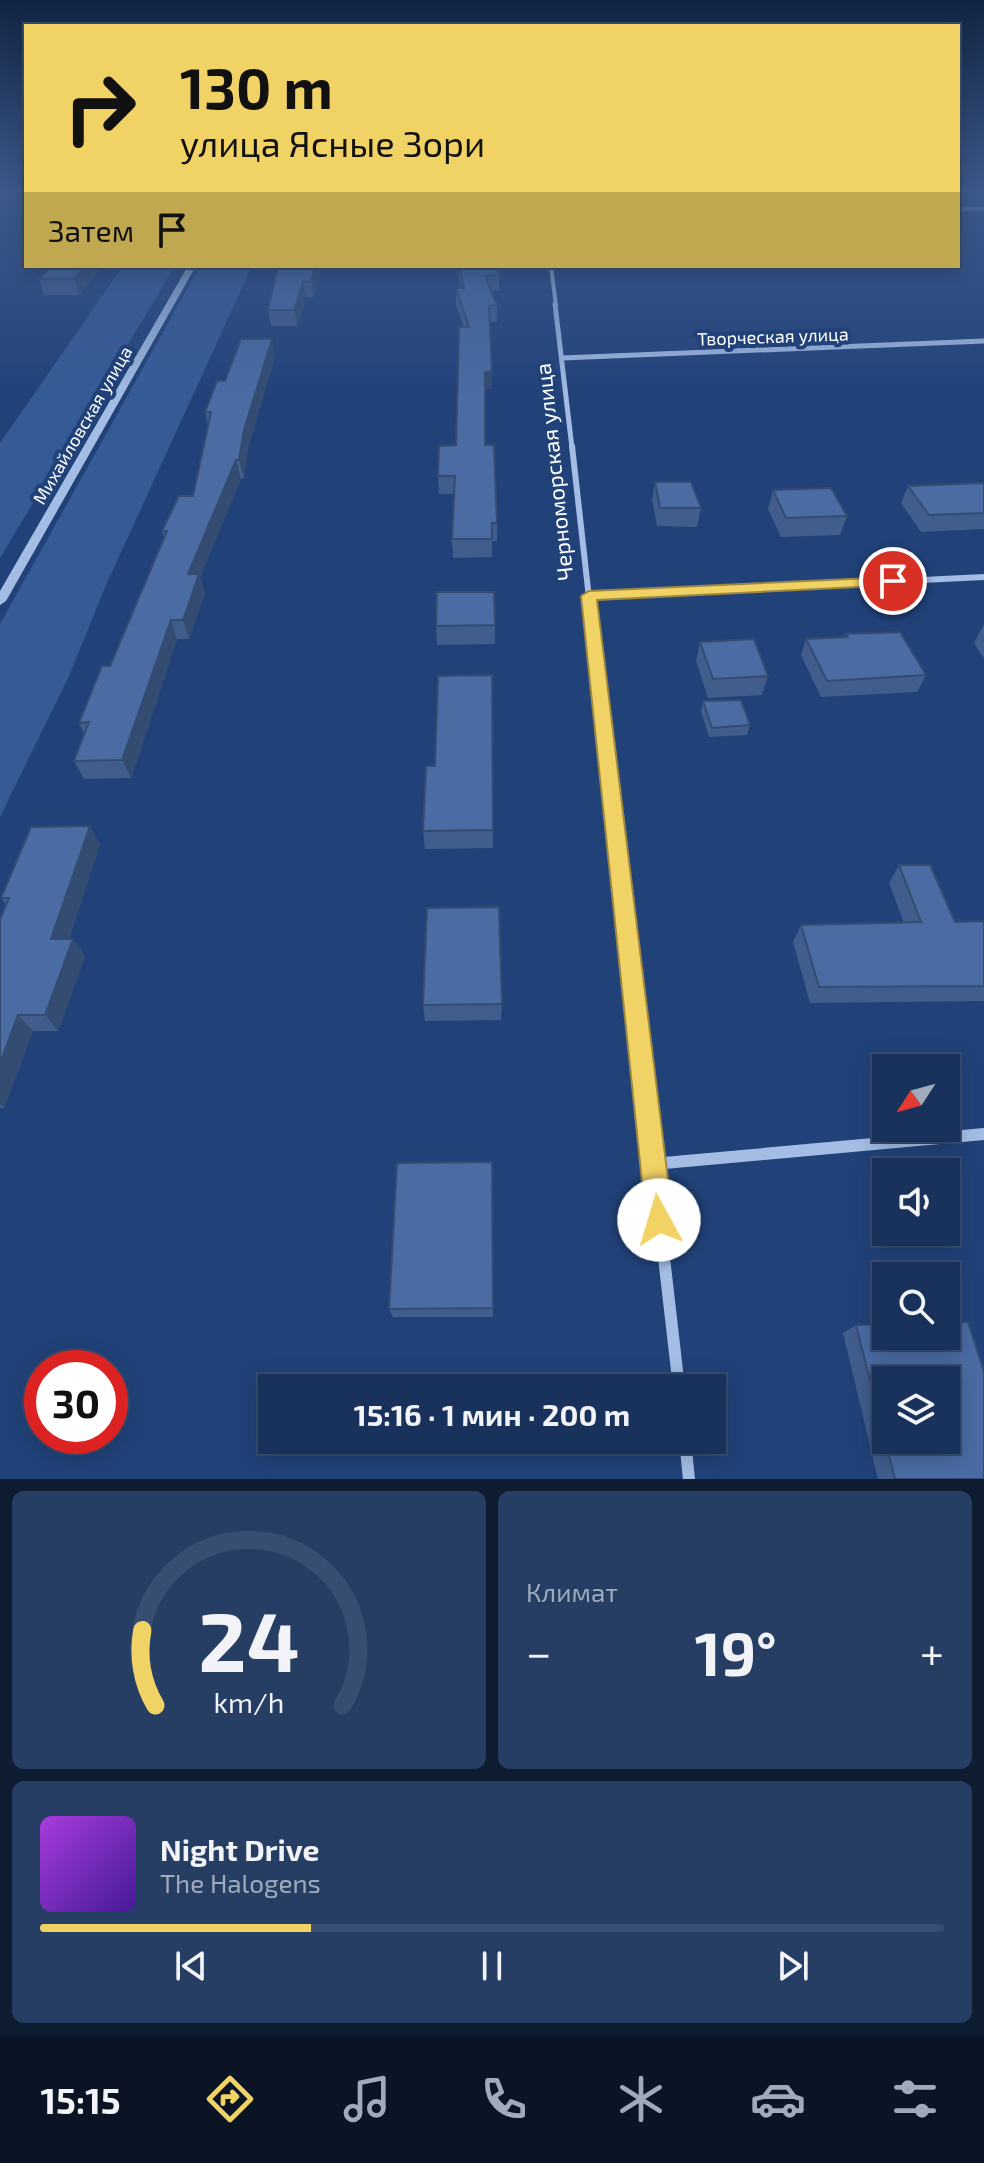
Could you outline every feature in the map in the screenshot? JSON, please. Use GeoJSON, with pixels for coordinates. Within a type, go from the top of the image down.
{"type":"FeatureCollection","features":[{"type":"Feature","properties":{"kind":"street","name":"Михайловская улица"},"geometry":{"type":"LineString","coordinates":[[0,601],[191,268]]}},
{"type":"Feature","properties":{"kind":"street","name":"Черноморская улица"},"geometry":{"type":"LineString","coordinates":[[551,268],[677,1374]]}},
{"type":"Feature","properties":{"kind":"street","name":"Творческая улица"},"geometry":{"type":"LineString","coordinates":[[562,358],[984,341]]}},
{"type":"Feature","properties":{"kind":"street"},"geometry":{"type":"LineString","coordinates":[[589,596],[984,577]]}},
{"type":"Feature","properties":{"kind":"street"},"geometry":{"type":"LineString","coordinates":[[653,1164],[984,1134]]}},
{"type":"Feature","properties":{"kind":"street"},"geometry":{"type":"LineString","coordinates":[[686,1454],[689,1479]]}},
{"type":"Feature","properties":{"kind":"shaded area"},"geometry":{"type":"Polygon","coordinates":[[[122,268],[174,268],[0,558],[0,443],[122,268]]]}},
{"type":"Feature","properties":{"kind":"shaded area"},"geometry":{"type":"Polygon","coordinates":[[[199,268],[251,268],[106,585],[69,676],[0,817],[0,624],[199,268]]]}},
{"type":"Feature","properties":{"kind":"building"},"geometry":{"type":"Polygon","coordinates":[[[49,268],[83,268],[74,279],[39,279],[49,268]]]}},
{"type":"Feature","properties":{"kind":"building"},"geometry":{"type":"Polygon","coordinates":[[[278,268],[314,268],[311,281],[303,282],[294,310],[268,310],[278,268]]]}},
{"type":"Feature","properties":{"kind":"building"},"geometry":{"type":"Polygon","coordinates":[[[459,268],[497,268],[499,275],[485,276],[497,305],[489,306],[492,371],[485,372],[485,445],[494,445],[497,523],[492,523],[492,539],[452,539],[455,476],[438,476],[439,446],[456,445],[459,327],[469,327],[456,288],[464,288],[459,268]]]}},
{"type":"Feature","properties":{"kind":"building"},"geometry":{"type":"Polygon","coordinates":[[[241,339],[272,339],[244,430],[239,460],[236,460],[188,574],[199,574],[183,620],[171,620],[122,760],[74,761],[89,722],[79,723],[102,666],[110,666],[167,531],[162,531],[179,496],[193,496],[211,412],[205,412],[217,381],[225,381],[241,339]]]}},
{"type":"Feature","properties":{"kind":"building"},"geometry":{"type":"Polygon","coordinates":[[[655,482],[691,482],[701,508],[660,508],[655,482]]]}},
{"type":"Feature","properties":{"kind":"building"},"geometry":{"type":"Polygon","coordinates":[[[984,483],[984,513],[929,515],[908,486],[984,483]]]}},
{"type":"Feature","properties":{"kind":"building"},"geometry":{"type":"Polygon","coordinates":[[[831,488],[847,516],[786,518],[773,490],[831,488]]]}},
{"type":"Feature","properties":{"kind":"building"},"geometry":{"type":"Polygon","coordinates":[[[437,592],[494,592],[495,625],[436,626],[437,592]]]}},
{"type":"Feature","properties":{"kind":"building"},"geometry":{"type":"Polygon","coordinates":[[[900,632],[926,675],[827,681],[806,639],[848,637],[846,634],[900,632]]]}},
{"type":"Feature","properties":{"kind":"building"},"geometry":{"type":"Polygon","coordinates":[[[754,639],[768,676],[713,679],[700,642],[754,639]]]}},
{"type":"Feature","properties":{"kind":"building"},"geometry":{"type":"Polygon","coordinates":[[[492,675],[493,830],[423,831],[426,766],[435,766],[438,676],[492,675]]]}},
{"type":"Feature","properties":{"kind":"building"},"geometry":{"type":"Polygon","coordinates":[[[741,700],[750,725],[712,728],[703,701],[741,700]]]}},
{"type":"Feature","properties":{"kind":"building"},"geometry":{"type":"Polygon","coordinates":[[[90,826],[51,939],[73,939],[45,1015],[18,1015],[0,1063],[0,919],[9,898],[1,898],[31,827],[90,826]]]}},
{"type":"Feature","properties":{"kind":"building"},"geometry":{"type":"Polygon","coordinates":[[[899,865],[930,865],[955,922],[984,921],[984,986],[819,987],[801,925],[921,922],[899,865]]]}},
{"type":"Feature","properties":{"kind":"building"},"geometry":{"type":"Polygon","coordinates":[[[499,907],[502,1004],[423,1005],[427,908],[499,907]]]}},
{"type":"Feature","properties":{"kind":"building"},"geometry":{"type":"Polygon","coordinates":[[[492,1162],[493,1308],[389,1309],[397,1163],[492,1162]]]}},
{"type":"Feature","properties":{"kind":"building"},"geometry":{"type":"Polygon","coordinates":[[[960,1322],[968,1322],[984,1372],[984,1479],[895,1479],[889,1454],[960,1454],[960,1366],[872,1366],[872,1388],[856,1325],[872,1324],[872,1350],[960,1350],[960,1322]]]}},
{"type":"Feature","properties":{"kind":"route"},"geometry":{"type":"LineString","coordinates":[[659,1220],[589,596],[893,581]]}}]}
